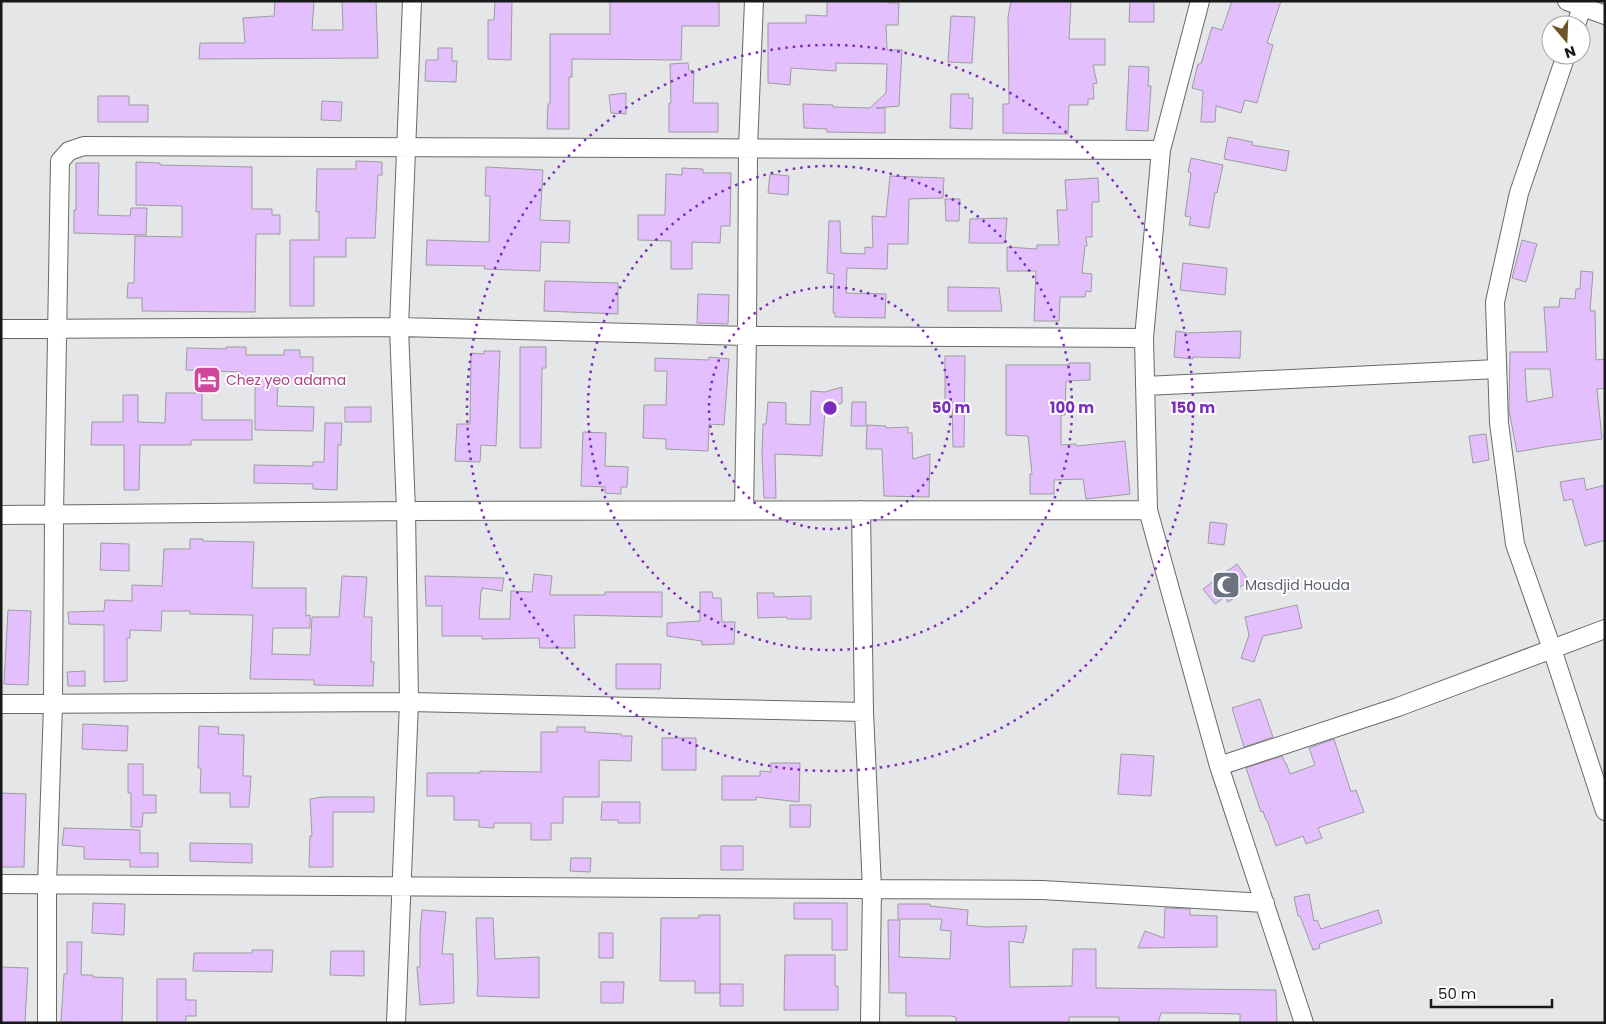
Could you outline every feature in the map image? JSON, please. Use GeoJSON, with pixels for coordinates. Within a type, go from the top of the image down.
{"type":"FeatureCollection","features":[{"type":"Feature","properties":{"kind":"street"},"geometry":{"type":"LineString","coordinates":[[396,1023],[410,702],[406,511],[399,327],[412,1]]}},
{"type":"Feature","properties":{"kind":"street"},"geometry":{"type":"LineString","coordinates":[[744,510],[748,148],[754,1]]}},
{"type":"Feature","properties":{"kind":"street"},"geometry":{"type":"LineString","coordinates":[[1200,1],[1161,150],[1144,338],[1148,510],[1219,766],[1304,1023]]}},
{"type":"Feature","properties":{"kind":"street"},"geometry":{"type":"LineString","coordinates":[[1575,4],[1605,15]]}},
{"type":"Feature","properties":{"kind":"street"},"geometry":{"type":"LineString","coordinates":[[1563,65],[1519,193],[1495,302],[1498,423],[1515,544],[1552,649],[1605,811]]}},
{"type":"Feature","properties":{"kind":"street"},"geometry":{"type":"LineString","coordinates":[[47,1023],[47,885],[53,705],[60,161],[69,152],[84,146],[1161,150]]}},
{"type":"Feature","properties":{"kind":"street"},"geometry":{"type":"LineString","coordinates":[[1,329],[399,327],[747,336],[1144,338]]}},
{"type":"Feature","properties":{"kind":"street"},"geometry":{"type":"LineString","coordinates":[[1145,386],[1497,369]]}},
{"type":"Feature","properties":{"kind":"street"},"geometry":{"type":"LineString","coordinates":[[861,510],[864,712],[872,889],[870,1023]]}},
{"type":"Feature","properties":{"kind":"street"},"geometry":{"type":"LineString","coordinates":[[1,515],[406,511],[1148,510]]}},
{"type":"Feature","properties":{"kind":"street"},"geometry":{"type":"LineString","coordinates":[[1219,766],[1398,707],[1605,629]]}},
{"type":"Feature","properties":{"kind":"street"},"geometry":{"type":"LineString","coordinates":[[1,704],[410,702],[864,712]]}},
{"type":"Feature","properties":{"kind":"street"},"geometry":{"type":"LineString","coordinates":[[1,884],[1042,890],[1265,903]]}},
{"type":"Feature","properties":{"kind":"building"},"geometry":{"type":"Polygon","coordinates":[[[275,1],[314,1],[312,30],[343,30],[342,1],[376,1],[378,58],[199,59],[200,43],[245,43],[243,18],[274,16],[275,1]]]}},
{"type":"Feature","properties":{"kind":"building"},"geometry":{"type":"Polygon","coordinates":[[[495,1],[512,1],[511,60],[488,59],[488,20],[494,20],[495,1]]]}},
{"type":"Feature","properties":{"kind":"building"},"geometry":{"type":"Polygon","coordinates":[[[610,1],[719,1],[719,26],[682,26],[681,60],[572,59],[572,77],[569,77],[569,129],[547,129],[548,104],[550,104],[550,34],[610,34],[610,1]]]}},
{"type":"Feature","properties":{"kind":"building"},"geometry":{"type":"Polygon","coordinates":[[[827,1],[888,1],[888,3],[899,3],[898,25],[886,25],[887,50],[902,50],[899,106],[876,108],[885,108],[885,133],[827,132],[827,129],[804,128],[803,104],[870,108],[886,93],[887,64],[836,63],[836,71],[791,68],[790,85],[768,83],[768,23],[806,23],[806,15],[827,16],[827,1]]]}},
{"type":"Feature","properties":{"kind":"building"},"geometry":{"type":"Polygon","coordinates":[[[1011,1],[1071,1],[1069,39],[1105,39],[1105,65],[1093,65],[1097,83],[1093,84],[1094,99],[1088,99],[1088,105],[1069,105],[1068,134],[1003,133],[1003,104],[1009,104],[1008,17],[1011,1]]]}},
{"type":"Feature","properties":{"kind":"building"},"geometry":{"type":"Polygon","coordinates":[[[1130,1],[1154,1],[1154,22],[1129,22],[1130,1]]]}},
{"type":"Feature","properties":{"kind":"building"},"geometry":{"type":"Polygon","coordinates":[[[1232,1],[1281,1],[1267,43],[1273,45],[1257,103],[1245,100],[1241,113],[1216,106],[1215,122],[1201,122],[1203,91],[1192,88],[1198,64],[1201,64],[1212,27],[1222,30],[1232,1]]]}},
{"type":"Feature","properties":{"kind":"building"},"geometry":{"type":"Polygon","coordinates":[[[951,16],[975,17],[972,63],[948,62],[951,16]]]}},
{"type":"Feature","properties":{"kind":"building"},"geometry":{"type":"Polygon","coordinates":[[[438,48],[452,48],[452,61],[457,61],[456,82],[425,81],[426,60],[438,60],[438,48]]]}},
{"type":"Feature","properties":{"kind":"building"},"geometry":{"type":"Polygon","coordinates":[[[688,63],[689,70],[694,71],[693,103],[718,103],[718,132],[669,132],[669,103],[671,103],[670,64],[688,63]]]}},
{"type":"Feature","properties":{"kind":"building"},"geometry":{"type":"Polygon","coordinates":[[[1129,66],[1149,67],[1148,86],[1151,86],[1148,131],[1126,130],[1129,66]]]}},
{"type":"Feature","properties":{"kind":"building"},"geometry":{"type":"Polygon","coordinates":[[[626,93],[626,114],[611,113],[609,95],[626,93]]]}},
{"type":"Feature","properties":{"kind":"building"},"geometry":{"type":"Polygon","coordinates":[[[951,94],[969,94],[968,98],[973,98],[972,129],[950,128],[951,94]]]}},
{"type":"Feature","properties":{"kind":"building"},"geometry":{"type":"Polygon","coordinates":[[[98,96],[129,96],[129,105],[148,105],[148,122],[98,122],[98,96]]]}},
{"type":"Feature","properties":{"kind":"building"},"geometry":{"type":"Polygon","coordinates":[[[322,101],[342,102],[341,121],[321,120],[322,101]]]}},
{"type":"Feature","properties":{"kind":"building"},"geometry":{"type":"Polygon","coordinates":[[[1228,137],[1253,142],[1252,145],[1289,151],[1286,171],[1224,159],[1228,137]]]}},
{"type":"Feature","properties":{"kind":"building"},"geometry":{"type":"Polygon","coordinates":[[[1191,158],[1223,165],[1217,193],[1215,192],[1209,228],[1189,225],[1191,217],[1185,216],[1191,173],[1188,172],[1191,158]]]}},
{"type":"Feature","properties":{"kind":"building"},"geometry":{"type":"Polygon","coordinates":[[[356,161],[382,162],[382,175],[378,175],[375,238],[346,238],[346,257],[314,257],[314,306],[290,306],[290,240],[319,240],[319,211],[316,212],[317,169],[356,169],[356,161]]]}},
{"type":"Feature","properties":{"kind":"building"},"geometry":{"type":"Polygon","coordinates":[[[136,162],[160,163],[160,165],[252,167],[252,209],[272,209],[272,215],[280,215],[280,234],[256,234],[255,312],[142,311],[142,298],[127,298],[128,283],[134,283],[135,236],[182,237],[182,206],[136,205],[136,162]]]}},
{"type":"Feature","properties":{"kind":"building"},"geometry":{"type":"Polygon","coordinates":[[[76,163],[99,163],[98,215],[130,216],[131,208],[147,208],[146,235],[74,233],[76,163]]]}},
{"type":"Feature","properties":{"kind":"building"},"geometry":{"type":"Polygon","coordinates":[[[486,167],[543,170],[540,220],[570,221],[569,243],[541,242],[540,271],[484,269],[485,266],[426,265],[427,240],[489,242],[490,196],[485,196],[486,167]]]}},
{"type":"Feature","properties":{"kind":"building"},"geometry":{"type":"Polygon","coordinates":[[[682,168],[703,169],[703,173],[731,173],[730,226],[721,226],[720,243],[692,242],[692,269],[671,269],[671,241],[638,240],[638,215],[665,215],[666,174],[682,175],[682,168]]]}},
{"type":"Feature","properties":{"kind":"building"},"geometry":{"type":"Polygon","coordinates":[[[770,174],[789,176],[788,195],[768,193],[770,174]]]}},
{"type":"Feature","properties":{"kind":"building"},"geometry":{"type":"Polygon","coordinates":[[[890,176],[944,178],[943,198],[909,199],[908,244],[888,244],[887,269],[847,268],[846,293],[886,294],[885,318],[835,317],[835,313],[833,313],[834,274],[827,273],[829,221],[840,221],[841,253],[865,254],[865,247],[873,248],[872,216],[886,217],[890,176]]]}},
{"type":"Feature","properties":{"kind":"building"},"geometry":{"type":"Polygon","coordinates":[[[1098,178],[1099,202],[1092,202],[1092,237],[1086,237],[1087,246],[1085,246],[1082,273],[1092,274],[1091,292],[1086,291],[1085,297],[1060,297],[1059,321],[1034,321],[1036,271],[1007,271],[1007,247],[1037,249],[1037,245],[1059,245],[1057,210],[1067,210],[1065,180],[1098,178]]]}},
{"type":"Feature","properties":{"kind":"building"},"geometry":{"type":"Polygon","coordinates":[[[945,199],[960,199],[959,221],[946,221],[945,199]]]}},
{"type":"Feature","properties":{"kind":"building"},"geometry":{"type":"Polygon","coordinates":[[[1007,218],[1005,243],[969,243],[970,219],[1007,218]]]}},
{"type":"Feature","properties":{"kind":"building"},"geometry":{"type":"Polygon","coordinates":[[[1522,240],[1537,244],[1526,282],[1512,278],[1522,240]]]}},
{"type":"Feature","properties":{"kind":"building"},"geometry":{"type":"Polygon","coordinates":[[[1183,263],[1227,268],[1225,295],[1180,290],[1183,263]]]}},
{"type":"Feature","properties":{"kind":"building"},"geometry":{"type":"Polygon","coordinates":[[[1581,271],[1593,272],[1590,311],[1595,311],[1596,360],[1605,359],[1605,388],[1597,389],[1602,439],[1517,452],[1509,411],[1510,352],[1547,352],[1544,307],[1559,307],[1560,298],[1575,299],[1576,289],[1580,289],[1581,271]],[[1525,369],[1527,402],[1553,397],[1550,369],[1525,369]]]}},
{"type":"Feature","properties":{"kind":"building"},"geometry":{"type":"Polygon","coordinates":[[[545,281],[618,283],[618,314],[544,311],[545,281]]]}},
{"type":"Feature","properties":{"kind":"building"},"geometry":{"type":"Polygon","coordinates":[[[948,287],[999,288],[1002,311],[948,311],[948,287]]]}},
{"type":"Feature","properties":{"kind":"building"},"geometry":{"type":"Polygon","coordinates":[[[698,294],[729,295],[728,324],[697,323],[698,294]]]}},
{"type":"Feature","properties":{"kind":"building"},"geometry":{"type":"Polygon","coordinates":[[[1176,331],[1188,333],[1241,331],[1240,358],[1193,357],[1193,359],[1174,357],[1176,331]]]}},
{"type":"Feature","properties":{"kind":"building"},"geometry":{"type":"Polygon","coordinates":[[[226,347],[246,347],[246,355],[284,355],[284,350],[300,350],[300,357],[313,357],[313,382],[278,382],[277,406],[314,407],[313,431],[255,430],[255,379],[241,379],[241,372],[186,370],[187,348],[226,349],[226,347]]]}},
{"type":"Feature","properties":{"kind":"building"},"geometry":{"type":"Polygon","coordinates":[[[520,347],[546,347],[546,368],[542,368],[541,448],[520,448],[520,347]]]}},
{"type":"Feature","properties":{"kind":"building"},"geometry":{"type":"Polygon","coordinates":[[[484,351],[500,351],[496,446],[481,445],[480,462],[455,461],[457,424],[470,424],[471,353],[484,354],[484,351]]]}},
{"type":"Feature","properties":{"kind":"building"},"geometry":{"type":"Polygon","coordinates":[[[945,356],[965,356],[964,447],[953,447],[952,401],[945,401],[945,356]]]}},
{"type":"Feature","properties":{"kind":"building"},"geometry":{"type":"Polygon","coordinates":[[[709,357],[729,359],[724,425],[709,424],[708,451],[666,449],[666,439],[643,438],[644,405],[666,405],[667,371],[655,371],[655,358],[709,360],[709,357]]]}},
{"type":"Feature","properties":{"kind":"building"},"geometry":{"type":"Polygon","coordinates":[[[1069,363],[1090,363],[1090,380],[1066,381],[1065,415],[1061,415],[1061,445],[1076,444],[1076,446],[1125,441],[1130,494],[1086,499],[1083,479],[1054,480],[1054,494],[1030,494],[1030,474],[1032,474],[1028,436],[1006,435],[1006,365],[1069,365],[1069,363]]]}},
{"type":"Feature","properties":{"kind":"building"},"geometry":{"type":"Polygon","coordinates":[[[842,387],[842,403],[825,408],[822,456],[775,454],[776,498],[764,498],[763,424],[766,424],[768,402],[786,403],[786,424],[810,425],[811,391],[825,392],[842,387]]]}},
{"type":"Feature","properties":{"kind":"building"},"geometry":{"type":"Polygon","coordinates":[[[166,393],[202,393],[202,420],[252,420],[252,440],[191,440],[191,445],[140,445],[139,490],[124,490],[124,445],[91,445],[92,422],[123,422],[123,395],[138,395],[138,422],[165,423],[166,393]]]}},
{"type":"Feature","properties":{"kind":"building"},"geometry":{"type":"Polygon","coordinates":[[[852,402],[866,402],[866,426],[851,426],[852,402]]]}},
{"type":"Feature","properties":{"kind":"building"},"geometry":{"type":"Polygon","coordinates":[[[345,407],[371,407],[371,422],[345,422],[345,407]]]}},
{"type":"Feature","properties":{"kind":"building"},"geometry":{"type":"Polygon","coordinates":[[[325,423],[342,423],[341,445],[338,445],[337,490],[313,489],[313,484],[254,483],[254,465],[313,466],[313,462],[324,462],[325,423]]]}},
{"type":"Feature","properties":{"kind":"building"},"geometry":{"type":"Polygon","coordinates":[[[867,425],[886,426],[886,428],[908,427],[908,433],[912,433],[913,459],[930,454],[929,497],[884,496],[882,449],[866,449],[867,425]]]}},
{"type":"Feature","properties":{"kind":"building"},"geometry":{"type":"Polygon","coordinates":[[[583,432],[606,433],[605,466],[628,467],[627,487],[621,487],[621,494],[605,493],[605,487],[581,486],[583,432]]]}},
{"type":"Feature","properties":{"kind":"building"},"geometry":{"type":"Polygon","coordinates":[[[1486,434],[1489,460],[1473,463],[1469,436],[1486,434]]]}},
{"type":"Feature","properties":{"kind":"building"},"geometry":{"type":"Polygon","coordinates":[[[1584,478],[1586,490],[1605,485],[1605,540],[1585,546],[1572,499],[1564,501],[1560,482],[1584,478]]]}},
{"type":"Feature","properties":{"kind":"building"},"geometry":{"type":"Polygon","coordinates":[[[1210,522],[1227,524],[1224,545],[1208,543],[1210,522]]]}},
{"type":"Feature","properties":{"kind":"building"},"geometry":{"type":"Polygon","coordinates":[[[190,539],[254,542],[252,588],[306,588],[306,616],[310,615],[310,628],[273,628],[272,654],[310,655],[312,617],[339,617],[342,576],[367,577],[364,617],[372,617],[371,662],[374,662],[373,686],[314,685],[314,680],[250,679],[253,615],[190,614],[190,611],[162,611],[161,631],[130,630],[130,638],[127,638],[127,681],[104,682],[104,625],[69,624],[68,612],[104,611],[105,600],[132,601],[132,585],[162,586],[164,549],[190,549],[190,539]]]}},
{"type":"Feature","properties":{"kind":"building"},"geometry":{"type":"Polygon","coordinates":[[[101,543],[129,544],[129,571],[100,570],[101,543]]]}},
{"type":"Feature","properties":{"kind":"building","name":"Masdjid Houda"},"geometry":{"type":"Polygon","coordinates":[[[1237,564],[1249,581],[1236,590],[1237,596],[1228,602],[1225,597],[1215,604],[1203,589],[1237,564]]]}},
{"type":"Feature","properties":{"kind":"building"},"geometry":{"type":"Polygon","coordinates":[[[534,574],[552,576],[550,595],[605,595],[605,592],[662,592],[662,617],[574,615],[575,648],[540,648],[539,638],[482,639],[482,636],[442,636],[442,606],[426,606],[425,576],[504,578],[502,591],[482,588],[479,619],[510,619],[511,591],[532,592],[534,574]]]}},
{"type":"Feature","properties":{"kind":"building"},"geometry":{"type":"Polygon","coordinates":[[[700,592],[712,592],[713,598],[721,598],[722,622],[735,622],[734,644],[702,645],[702,641],[667,636],[667,623],[700,621],[700,592]]]}},
{"type":"Feature","properties":{"kind":"building"},"geometry":{"type":"Polygon","coordinates":[[[757,593],[774,593],[774,597],[811,596],[811,619],[787,619],[787,617],[758,618],[757,593]]]}},
{"type":"Feature","properties":{"kind":"building"},"geometry":{"type":"Polygon","coordinates":[[[1297,605],[1302,628],[1263,636],[1254,662],[1241,658],[1249,635],[1245,617],[1297,605]]]}},
{"type":"Feature","properties":{"kind":"building"},"geometry":{"type":"Polygon","coordinates":[[[8,610],[31,611],[28,685],[4,684],[8,610]]]}},
{"type":"Feature","properties":{"kind":"building"},"geometry":{"type":"Polygon","coordinates":[[[616,664],[661,664],[660,689],[616,689],[616,664]]]}},
{"type":"Feature","properties":{"kind":"building"},"geometry":{"type":"Polygon","coordinates":[[[85,671],[85,686],[68,686],[67,672],[85,671]]]}},
{"type":"Feature","properties":{"kind":"building"},"geometry":{"type":"Polygon","coordinates":[[[1260,699],[1273,737],[1244,747],[1232,708],[1260,699]]]}},
{"type":"Feature","properties":{"kind":"building"},"geometry":{"type":"Polygon","coordinates":[[[83,724],[128,726],[127,751],[82,749],[83,724]]]}},
{"type":"Feature","properties":{"kind":"building"},"geometry":{"type":"Polygon","coordinates":[[[199,726],[219,727],[218,734],[244,735],[243,776],[251,776],[249,807],[230,807],[230,793],[200,793],[201,768],[198,768],[199,726]]]}},
{"type":"Feature","properties":{"kind":"building"},"geometry":{"type":"Polygon","coordinates":[[[557,727],[585,727],[585,732],[632,736],[631,761],[599,760],[599,797],[563,797],[563,823],[551,823],[551,840],[531,840],[531,823],[494,823],[494,828],[479,827],[479,820],[454,820],[454,796],[427,796],[427,773],[480,773],[480,771],[541,772],[541,732],[557,732],[557,727]]]}},
{"type":"Feature","properties":{"kind":"building"},"geometry":{"type":"Polygon","coordinates":[[[662,738],[696,738],[696,770],[662,770],[662,738]]]}},
{"type":"Feature","properties":{"kind":"building"},"geometry":{"type":"Polygon","coordinates":[[[1334,739],[1351,792],[1356,790],[1364,812],[1318,828],[1322,838],[1306,844],[1303,836],[1276,846],[1267,820],[1263,811],[1261,812],[1246,768],[1282,756],[1290,774],[1315,765],[1309,748],[1334,739]]]}},
{"type":"Feature","properties":{"kind":"building"},"geometry":{"type":"Polygon","coordinates":[[[1121,754],[1154,756],[1151,796],[1118,794],[1121,754]]]}},
{"type":"Feature","properties":{"kind":"building"},"geometry":{"type":"Polygon","coordinates":[[[771,763],[800,763],[799,802],[756,797],[756,800],[722,800],[722,776],[760,776],[760,771],[771,772],[771,763]]]}},
{"type":"Feature","properties":{"kind":"building"},"geometry":{"type":"Polygon","coordinates":[[[128,764],[143,764],[143,795],[156,795],[156,813],[143,813],[142,827],[131,827],[131,793],[128,793],[128,764]]]}},
{"type":"Feature","properties":{"kind":"building"},"geometry":{"type":"Polygon","coordinates":[[[1,793],[26,794],[24,867],[1,867],[1,793]]]}},
{"type":"Feature","properties":{"kind":"building"},"geometry":{"type":"Polygon","coordinates":[[[323,797],[374,797],[374,812],[333,812],[333,867],[309,867],[310,836],[312,836],[310,799],[323,797]]]}},
{"type":"Feature","properties":{"kind":"building"},"geometry":{"type":"Polygon","coordinates":[[[602,802],[640,802],[640,823],[618,823],[618,820],[601,820],[602,802]]]}},
{"type":"Feature","properties":{"kind":"building"},"geometry":{"type":"Polygon","coordinates":[[[790,805],[811,805],[810,827],[790,827],[790,805]]]}},
{"type":"Feature","properties":{"kind":"building"},"geometry":{"type":"Polygon","coordinates":[[[64,828],[140,830],[140,853],[158,853],[158,867],[130,867],[130,860],[84,859],[84,847],[62,845],[64,828]]]}},
{"type":"Feature","properties":{"kind":"building"},"geometry":{"type":"Polygon","coordinates":[[[190,843],[252,844],[252,863],[190,861],[190,843]]]}},
{"type":"Feature","properties":{"kind":"building"},"geometry":{"type":"Polygon","coordinates":[[[721,846],[743,846],[743,870],[721,870],[721,846]]]}},
{"type":"Feature","properties":{"kind":"building"},"geometry":{"type":"Polygon","coordinates":[[[571,858],[591,858],[590,872],[570,871],[571,858]]]}},
{"type":"Feature","properties":{"kind":"building"},"geometry":{"type":"Polygon","coordinates":[[[1309,894],[1314,921],[1317,920],[1321,929],[1378,910],[1382,923],[1319,944],[1320,948],[1313,950],[1300,916],[1298,916],[1294,897],[1309,894]]]}},
{"type":"Feature","properties":{"kind":"building"},"geometry":{"type":"Polygon","coordinates":[[[93,903],[125,904],[124,935],[92,933],[93,903]]]}},
{"type":"Feature","properties":{"kind":"building"},"geometry":{"type":"Polygon","coordinates":[[[794,903],[847,903],[847,950],[832,950],[832,919],[794,919],[794,903]]]}},
{"type":"Feature","properties":{"kind":"building"},"geometry":{"type":"Polygon","coordinates":[[[898,904],[930,904],[930,906],[968,910],[967,925],[986,927],[1027,926],[1023,943],[1009,941],[1010,987],[1072,986],[1073,949],[1096,949],[1096,988],[1276,990],[1277,1023],[1240,1023],[1240,1014],[1198,1013],[1161,1013],[1158,1023],[1119,1023],[1119,1017],[1069,1017],[1069,1023],[956,1023],[956,1017],[950,1016],[906,1016],[906,993],[889,993],[888,920],[900,920],[899,957],[950,959],[951,931],[940,930],[942,919],[898,919],[898,904]]]}},
{"type":"Feature","properties":{"kind":"building"},"geometry":{"type":"Polygon","coordinates":[[[1165,908],[1190,909],[1190,915],[1217,916],[1217,947],[1138,948],[1145,931],[1164,938],[1165,908]]]}},
{"type":"Feature","properties":{"kind":"building"},"geometry":{"type":"Polygon","coordinates":[[[422,910],[446,912],[442,954],[453,954],[454,1003],[420,1005],[417,967],[420,967],[422,910]]]}},
{"type":"Feature","properties":{"kind":"building"},"geometry":{"type":"Polygon","coordinates":[[[699,915],[720,915],[720,993],[695,993],[695,981],[660,981],[661,918],[699,918],[699,915]]]}},
{"type":"Feature","properties":{"kind":"building"},"geometry":{"type":"Polygon","coordinates":[[[476,918],[493,918],[495,959],[539,957],[539,998],[477,996],[476,918]]]}},
{"type":"Feature","properties":{"kind":"building"},"geometry":{"type":"Polygon","coordinates":[[[599,933],[613,933],[613,958],[599,958],[599,933]]]}},
{"type":"Feature","properties":{"kind":"building"},"geometry":{"type":"Polygon","coordinates":[[[67,942],[82,942],[81,975],[123,978],[122,1023],[61,1022],[64,974],[67,974],[67,942]]]}},
{"type":"Feature","properties":{"kind":"building"},"geometry":{"type":"Polygon","coordinates":[[[252,950],[273,950],[272,972],[193,971],[194,953],[252,953],[252,950]]]}},
{"type":"Feature","properties":{"kind":"building"},"geometry":{"type":"Polygon","coordinates":[[[331,951],[364,951],[364,976],[330,975],[331,951]]]}},
{"type":"Feature","properties":{"kind":"building"},"geometry":{"type":"Polygon","coordinates":[[[785,955],[835,955],[835,986],[838,986],[838,1010],[784,1010],[785,955]]]}},
{"type":"Feature","properties":{"kind":"building"},"geometry":{"type":"Polygon","coordinates":[[[1,967],[28,968],[25,1023],[1,1023],[1,967]]]}},
{"type":"Feature","properties":{"kind":"building"},"geometry":{"type":"Polygon","coordinates":[[[157,979],[186,979],[186,1000],[196,1000],[196,1016],[186,1016],[186,1023],[157,1023],[157,979]]]}},
{"type":"Feature","properties":{"kind":"building"},"geometry":{"type":"Polygon","coordinates":[[[601,982],[624,982],[623,1003],[601,1003],[601,982]]]}},
{"type":"Feature","properties":{"kind":"building"},"geometry":{"type":"Polygon","coordinates":[[[720,984],[743,984],[743,1006],[720,1006],[720,984]]]}},
{"type":"Feature","properties":{"kind":"place","name":"Chez yeo adama"},"geometry":{"type":"Point","coordinates":[207,380]}},
{"type":"Feature","properties":{"kind":"place","name":"Masdjid Houda"},"geometry":{"type":"Point","coordinates":[1226,585]}}]}
